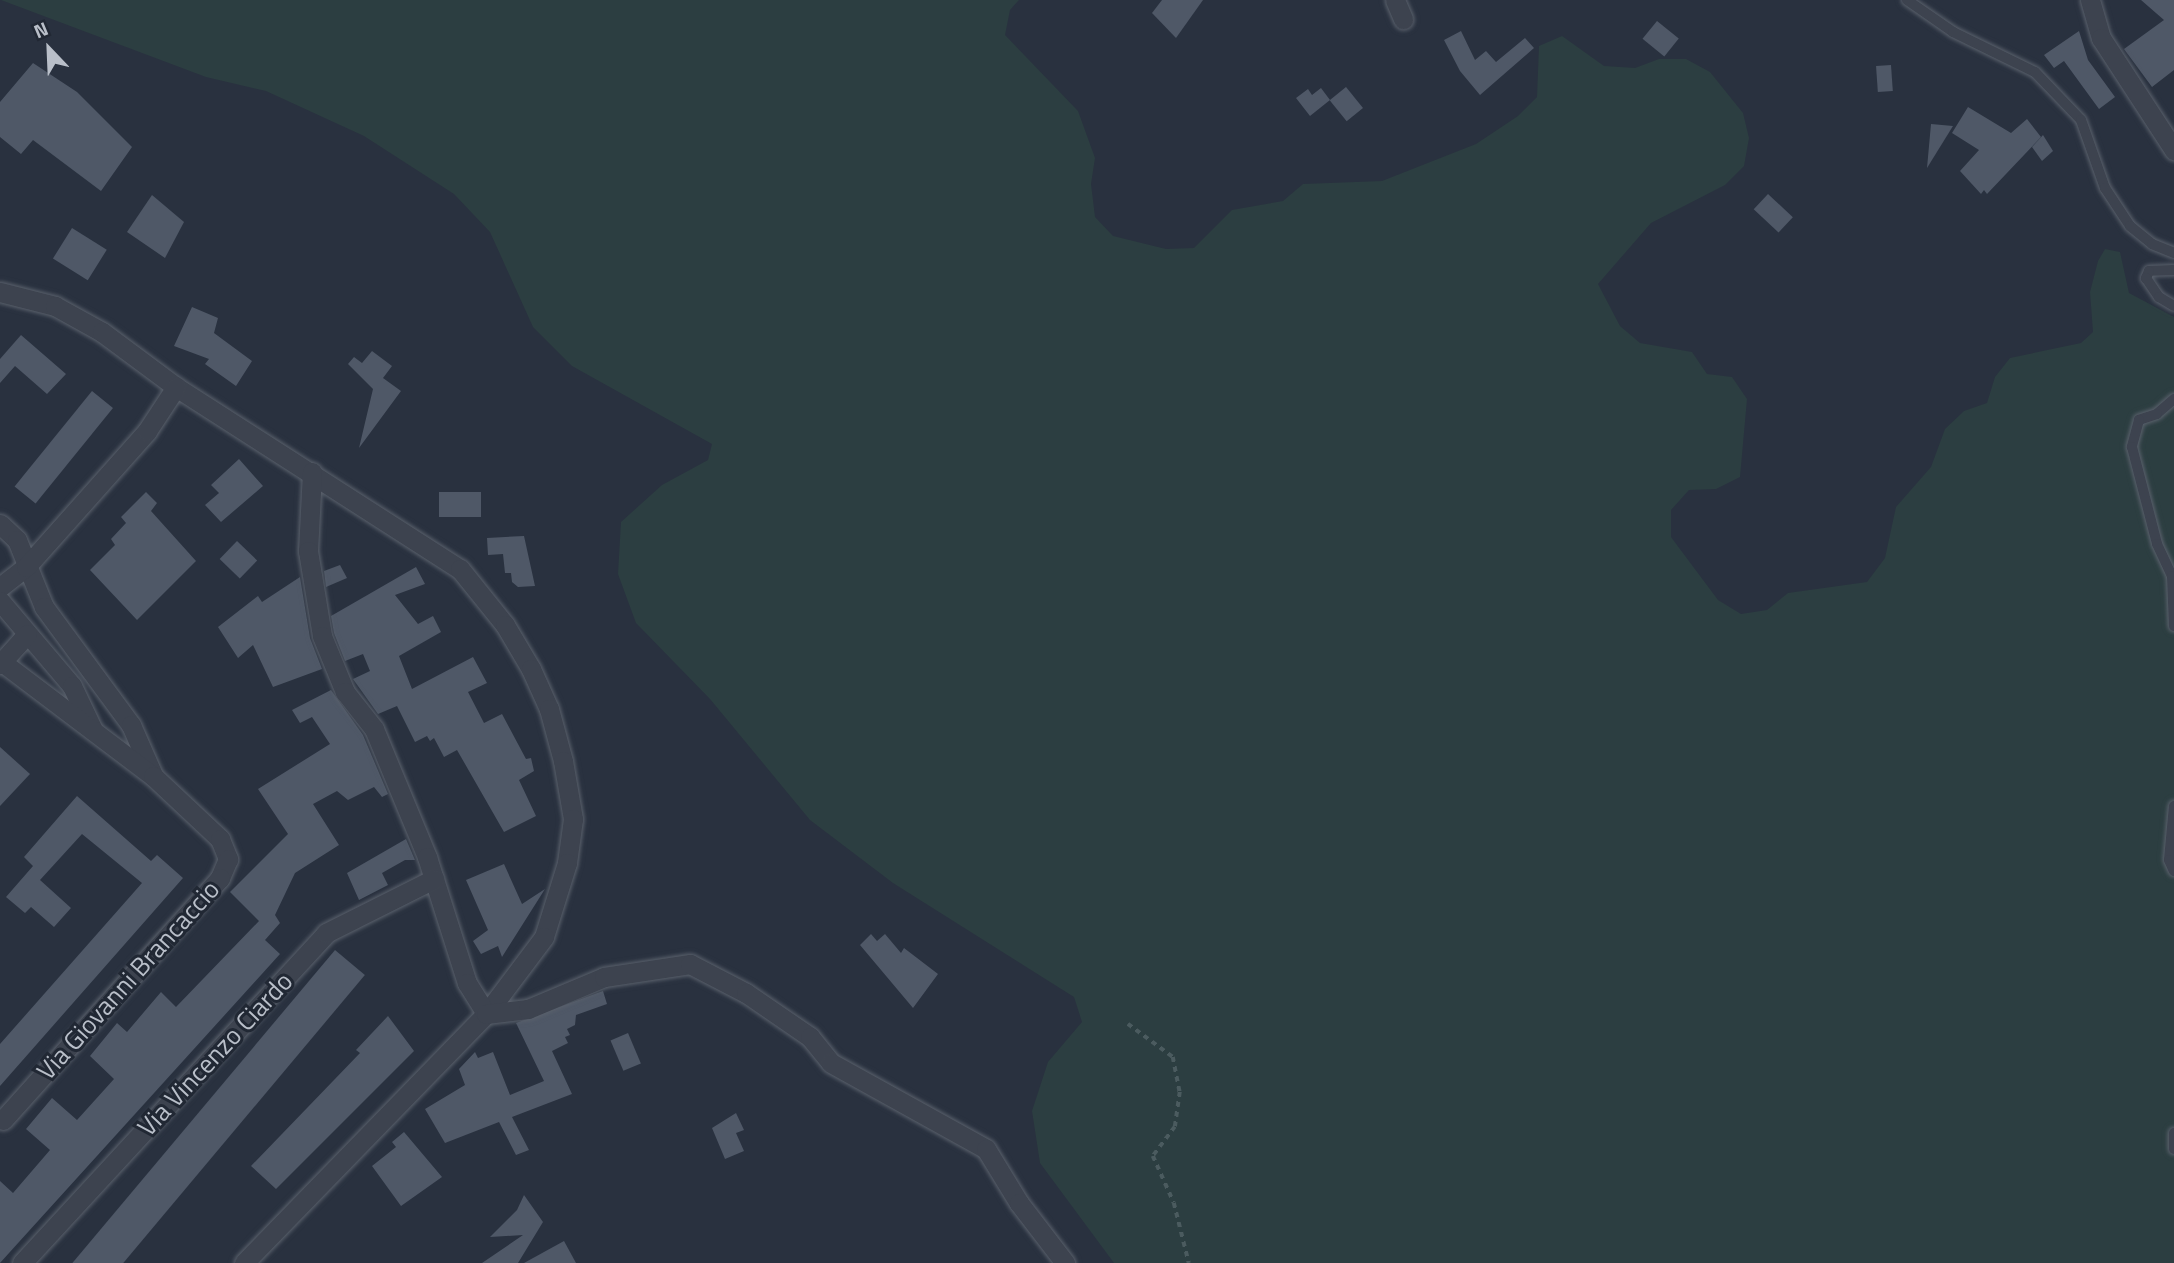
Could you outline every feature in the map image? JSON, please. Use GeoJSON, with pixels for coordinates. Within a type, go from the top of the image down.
{"type":"FeatureCollection","features":[{"type":"Feature","properties":{"kind":"street"},"geometry":{"type":"LineString","coordinates":[[1395,0],[1403,19]]}},
{"type":"Feature","properties":{"kind":"street"},"geometry":{"type":"LineString","coordinates":[[2090,0],[2101,38],[2174,150]]}},
{"type":"Feature","properties":{"kind":"street"},"geometry":{"type":"LineString","coordinates":[[0,292],[77,317],[176,387],[460,569],[505,625],[549,709],[573,818],[567,863],[544,937],[486,1014],[244,1263]]}},
{"type":"Feature","properties":{"kind":"street"},"geometry":{"type":"LineString","coordinates":[[0,587],[26,567],[147,431],[176,387]]}},
{"type":"Feature","properties":{"kind":"street"},"geometry":{"type":"LineString","coordinates":[[312,472],[308,551],[322,636],[345,692],[374,729],[434,879],[467,983],[486,1014]]}},
{"type":"Feature","properties":{"kind":"street","name":"Via Giovanni Brancaccio"},"geometry":{"type":"LineString","coordinates":[[0,524],[17,540],[44,607],[126,716],[153,776]]}},
{"type":"Feature","properties":{"kind":"street"},"geometry":{"type":"LineString","coordinates":[[0,601],[79,696],[93,731]]}},
{"type":"Feature","properties":{"kind":"street"},"geometry":{"type":"LineString","coordinates":[[1,663],[27,634]]}},
{"type":"Feature","properties":{"kind":"street","name":"Via Giovanni Brancaccio"},"geometry":{"type":"LineString","coordinates":[[1,663],[153,776],[220,839],[228,859],[225,869],[3,1120]]}},
{"type":"Feature","properties":{"kind":"street","name":"Via Vincenzo Ciardo"},"geometry":{"type":"LineString","coordinates":[[22,1263],[326,933],[434,879]]}},
{"type":"Feature","properties":{"kind":"street"},"geometry":{"type":"LineString","coordinates":[[486,1014],[527,1009],[604,976],[690,964],[746,993],[810,1037],[831,1063],[986,1149],[1026,1213],[1065,1263]]}},
{"type":"Feature","properties":{"kind":"lane"},"geometry":{"type":"LineString","coordinates":[[1907,0],[1953,32],[2035,72],[2081,120],[2105,188],[2130,226],[2152,244],[2174,253]]}},
{"type":"Feature","properties":{"kind":"lane"},"geometry":{"type":"LineString","coordinates":[[2174,270],[2149,271],[2147,278],[2159,297],[2174,306]]}},
{"type":"Feature","properties":{"kind":"lane"},"geometry":{"type":"LineString","coordinates":[[2174,399],[2157,414],[2139,420],[2132,447],[2157,544],[2172,576],[2174,626]]}},
{"type":"Feature","properties":{"kind":"lane"},"geometry":{"type":"LineString","coordinates":[[2174,806],[2169,860],[2174,871]]}},
{"type":"Feature","properties":{"kind":"lane"},"geometry":{"type":"LineString","coordinates":[[2174,1133],[2174,1149]]}},
{"type":"Feature","properties":{"kind":"path"},"geometry":{"type":"LineString","coordinates":[[1128,1024],[1173,1057],[1180,1092],[1175,1127],[1153,1156],[1174,1202],[1189,1263]]}},
{"type":"Feature","properties":{"kind":"shaded area"},"geometry":{"type":"Polygon","coordinates":[[[1,0],[1019,0],[1010,10],[1005,35],[1078,111],[1095,158],[1091,184],[1095,217],[1113,236],[1166,249],[1194,248],[1232,210],[1283,201],[1303,184],[1382,181],[1476,144],[1518,116],[1537,97],[1539,46],[1562,36],[1604,66],[1635,68],[1659,59],[1686,59],[1710,72],[1743,113],[1749,138],[1744,166],[1725,185],[1651,223],[1598,284],[1620,326],[1640,343],[1692,352],[1707,374],[1732,377],[1747,399],[1740,477],[1716,489],[1689,490],[1671,510],[1671,537],[1718,600],[1741,614],[1767,610],[1788,593],[1867,582],[1885,558],[1896,507],[1931,467],[1945,429],[1964,411],[1987,403],[1995,377],[2010,358],[2081,343],[2093,332],[2090,292],[2098,261],[2105,249],[2120,252],[2129,293],[2174,317],[2174,1263],[1114,1263],[1040,1163],[1032,1111],[1048,1062],[1082,1022],[1074,997],[893,883],[810,820],[710,699],[636,623],[618,574],[621,522],[662,485],[708,460],[712,444],[572,366],[533,327],[490,232],[454,194],[364,136],[266,91],[206,77],[1,0]]]}},
{"type":"Feature","properties":{"kind":"building"},"geometry":{"type":"Polygon","coordinates":[[[1162,0],[1203,0],[1176,38],[1152,13],[1162,0]]]}},
{"type":"Feature","properties":{"kind":"building"},"geometry":{"type":"Polygon","coordinates":[[[2141,0],[2174,0],[2174,70],[2152,87],[2124,49],[2164,20],[2141,0]]]}},
{"type":"Feature","properties":{"kind":"building"},"geometry":{"type":"Polygon","coordinates":[[[1657,21],[1679,39],[1664,56],[1643,39],[1657,21]]]}},
{"type":"Feature","properties":{"kind":"building"},"geometry":{"type":"Polygon","coordinates":[[[1461,31],[1475,60],[1486,51],[1496,62],[1525,38],[1534,48],[1480,95],[1460,71],[1444,40],[1461,31]]]}},
{"type":"Feature","properties":{"kind":"building"},"geometry":{"type":"Polygon","coordinates":[[[2079,31],[2088,60],[2115,97],[2099,109],[2064,61],[2054,68],[2044,55],[2079,31]]]}},
{"type":"Feature","properties":{"kind":"building"},"geometry":{"type":"Polygon","coordinates":[[[33,63],[77,92],[132,147],[101,191],[33,140],[21,154],[0,137],[0,102],[33,63]]]}},
{"type":"Feature","properties":{"kind":"building"},"geometry":{"type":"Polygon","coordinates":[[[1891,65],[1893,91],[1878,92],[1876,66],[1891,65]]]}},
{"type":"Feature","properties":{"kind":"building"},"geometry":{"type":"Polygon","coordinates":[[[1346,87],[1363,108],[1347,121],[1330,100],[1346,87]]]}},
{"type":"Feature","properties":{"kind":"building"},"geometry":{"type":"Polygon","coordinates":[[[1321,88],[1330,100],[1310,116],[1296,98],[1308,89],[1312,95],[1321,88]]]}},
{"type":"Feature","properties":{"kind":"building"},"geometry":{"type":"Polygon","coordinates":[[[1968,107],[2011,133],[2027,119],[2041,137],[1987,194],[1984,190],[1981,194],[1960,171],[1979,150],[1952,133],[1968,107]]]}},
{"type":"Feature","properties":{"kind":"building"},"geometry":{"type":"Polygon","coordinates":[[[1931,124],[1953,126],[1927,168],[1931,124]]]}},
{"type":"Feature","properties":{"kind":"building"},"geometry":{"type":"Polygon","coordinates":[[[2043,135],[2053,151],[2042,161],[2032,147],[2043,135]]]}},
{"type":"Feature","properties":{"kind":"building"},"geometry":{"type":"Polygon","coordinates":[[[1768,194],[1793,217],[1779,233],[1754,209],[1768,194]]]}},
{"type":"Feature","properties":{"kind":"building"},"geometry":{"type":"Polygon","coordinates":[[[152,195],[184,222],[165,258],[127,232],[152,195]]]}},
{"type":"Feature","properties":{"kind":"building"},"geometry":{"type":"Polygon","coordinates":[[[72,228],[107,250],[88,280],[53,259],[72,228]]]}},
{"type":"Feature","properties":{"kind":"building"},"geometry":{"type":"Polygon","coordinates":[[[192,307],[218,318],[214,333],[252,361],[236,386],[205,364],[209,359],[174,346],[192,307]]]}},
{"type":"Feature","properties":{"kind":"building"},"geometry":{"type":"Polygon","coordinates":[[[21,335],[66,374],[47,394],[15,366],[0,383],[0,359],[21,335]]]}},
{"type":"Feature","properties":{"kind":"building"},"geometry":{"type":"Polygon","coordinates":[[[372,351],[392,366],[383,378],[401,391],[359,448],[373,389],[348,364],[354,357],[362,363],[372,351]]]}},
{"type":"Feature","properties":{"kind":"building"},"geometry":{"type":"Polygon","coordinates":[[[92,391],[113,408],[36,504],[15,487],[92,391]]]}},
{"type":"Feature","properties":{"kind":"building"},"geometry":{"type":"Polygon","coordinates":[[[239,459],[263,486],[221,522],[205,505],[219,493],[211,485],[239,459]]]}},
{"type":"Feature","properties":{"kind":"building"},"geometry":{"type":"Polygon","coordinates":[[[146,492],[157,503],[151,511],[196,561],[137,620],[90,570],[115,545],[111,539],[126,523],[121,517],[146,492]]]}},
{"type":"Feature","properties":{"kind":"building"},"geometry":{"type":"Polygon","coordinates":[[[439,492],[481,492],[481,517],[439,517],[439,492]]]}},
{"type":"Feature","properties":{"kind":"building"},"geometry":{"type":"Polygon","coordinates":[[[524,536],[535,586],[518,587],[512,582],[511,573],[505,573],[503,554],[488,555],[487,538],[524,536]]]}},
{"type":"Feature","properties":{"kind":"building"},"geometry":{"type":"Polygon","coordinates":[[[237,541],[257,560],[240,578],[220,559],[237,541]]]}},
{"type":"Feature","properties":{"kind":"building"},"geometry":{"type":"Polygon","coordinates":[[[340,565],[347,578],[326,587],[324,571],[340,565]]]}},
{"type":"Feature","properties":{"kind":"building"},"geometry":{"type":"Polygon","coordinates":[[[416,567],[425,584],[395,595],[418,624],[433,616],[441,632],[399,656],[412,689],[473,657],[487,683],[468,692],[484,723],[502,714],[526,759],[531,758],[534,771],[519,780],[536,816],[504,832],[457,750],[444,757],[434,738],[430,741],[427,736],[415,742],[397,706],[378,714],[353,679],[370,671],[363,654],[345,661],[334,633],[331,616],[416,567]]]}},
{"type":"Feature","properties":{"kind":"building"},"geometry":{"type":"Polygon","coordinates":[[[300,577],[310,638],[322,669],[273,687],[253,645],[238,658],[218,627],[258,596],[262,602],[300,577]]]}},
{"type":"Feature","properties":{"kind":"building"},"geometry":{"type":"Polygon","coordinates":[[[331,690],[363,735],[388,794],[382,797],[374,787],[348,800],[337,791],[313,804],[339,845],[295,873],[275,915],[280,923],[265,940],[280,954],[0,1263],[0,1181],[13,1193],[50,1150],[26,1129],[52,1098],[77,1120],[114,1079],[90,1056],[117,1023],[127,1032],[161,992],[176,1007],[259,921],[230,892],[288,834],[258,789],[330,744],[312,717],[300,723],[292,710],[331,690]]]}},
{"type":"Feature","properties":{"kind":"building"},"geometry":{"type":"Polygon","coordinates":[[[0,747],[30,774],[0,806],[0,747]]]}},
{"type":"Feature","properties":{"kind":"building"},"geometry":{"type":"Polygon","coordinates":[[[77,796],[151,861],[157,855],[183,878],[0,1086],[0,1044],[142,883],[82,834],[40,880],[71,908],[54,927],[31,907],[25,913],[6,897],[33,866],[24,857],[77,796]]]}},
{"type":"Feature","properties":{"kind":"building"},"geometry":{"type":"Polygon","coordinates":[[[406,839],[415,860],[405,860],[382,873],[388,885],[359,900],[347,873],[406,839]]]}},
{"type":"Feature","properties":{"kind":"building"},"geometry":{"type":"Polygon","coordinates":[[[504,864],[522,904],[545,889],[502,957],[498,946],[481,954],[473,941],[488,930],[466,880],[504,864]]]}},
{"type":"Feature","properties":{"kind":"building"},"geometry":{"type":"Polygon","coordinates":[[[871,934],[877,941],[885,934],[901,953],[904,948],[938,974],[913,1008],[860,945],[871,934]]]}},
{"type":"Feature","properties":{"kind":"building"},"geometry":{"type":"Polygon","coordinates":[[[335,950],[365,975],[123,1263],[72,1263],[335,950]]]}},
{"type":"Feature","properties":{"kind":"building"},"geometry":{"type":"Polygon","coordinates":[[[603,991],[607,1004],[576,1015],[575,1025],[567,1029],[570,1035],[565,1037],[568,1043],[552,1051],[572,1094],[512,1117],[529,1150],[516,1155],[499,1122],[445,1143],[425,1109],[465,1085],[459,1069],[475,1052],[478,1058],[493,1052],[510,1095],[544,1081],[516,1023],[603,991]]]}},
{"type":"Feature","properties":{"kind":"building"},"geometry":{"type":"Polygon","coordinates":[[[388,1016],[414,1051],[276,1189],[251,1166],[360,1053],[356,1050],[388,1016]]]}},
{"type":"Feature","properties":{"kind":"building"},"geometry":{"type":"Polygon","coordinates":[[[628,1033],[641,1063],[623,1071],[611,1040],[628,1033]]]}},
{"type":"Feature","properties":{"kind":"building"},"geometry":{"type":"Polygon","coordinates":[[[736,1113],[744,1130],[736,1133],[744,1151],[725,1159],[712,1128],[736,1113]]]}},
{"type":"Feature","properties":{"kind":"building"},"geometry":{"type":"Polygon","coordinates":[[[404,1132],[442,1177],[401,1206],[372,1166],[396,1147],[392,1142],[404,1132]]]}},
{"type":"Feature","properties":{"kind":"building"},"geometry":{"type":"Polygon","coordinates":[[[524,1195],[543,1222],[518,1263],[482,1263],[523,1235],[490,1237],[517,1210],[524,1195]]]}},
{"type":"Feature","properties":{"kind":"building"},"geometry":{"type":"Polygon","coordinates":[[[564,1241],[576,1263],[524,1263],[564,1241]]]}}]}
